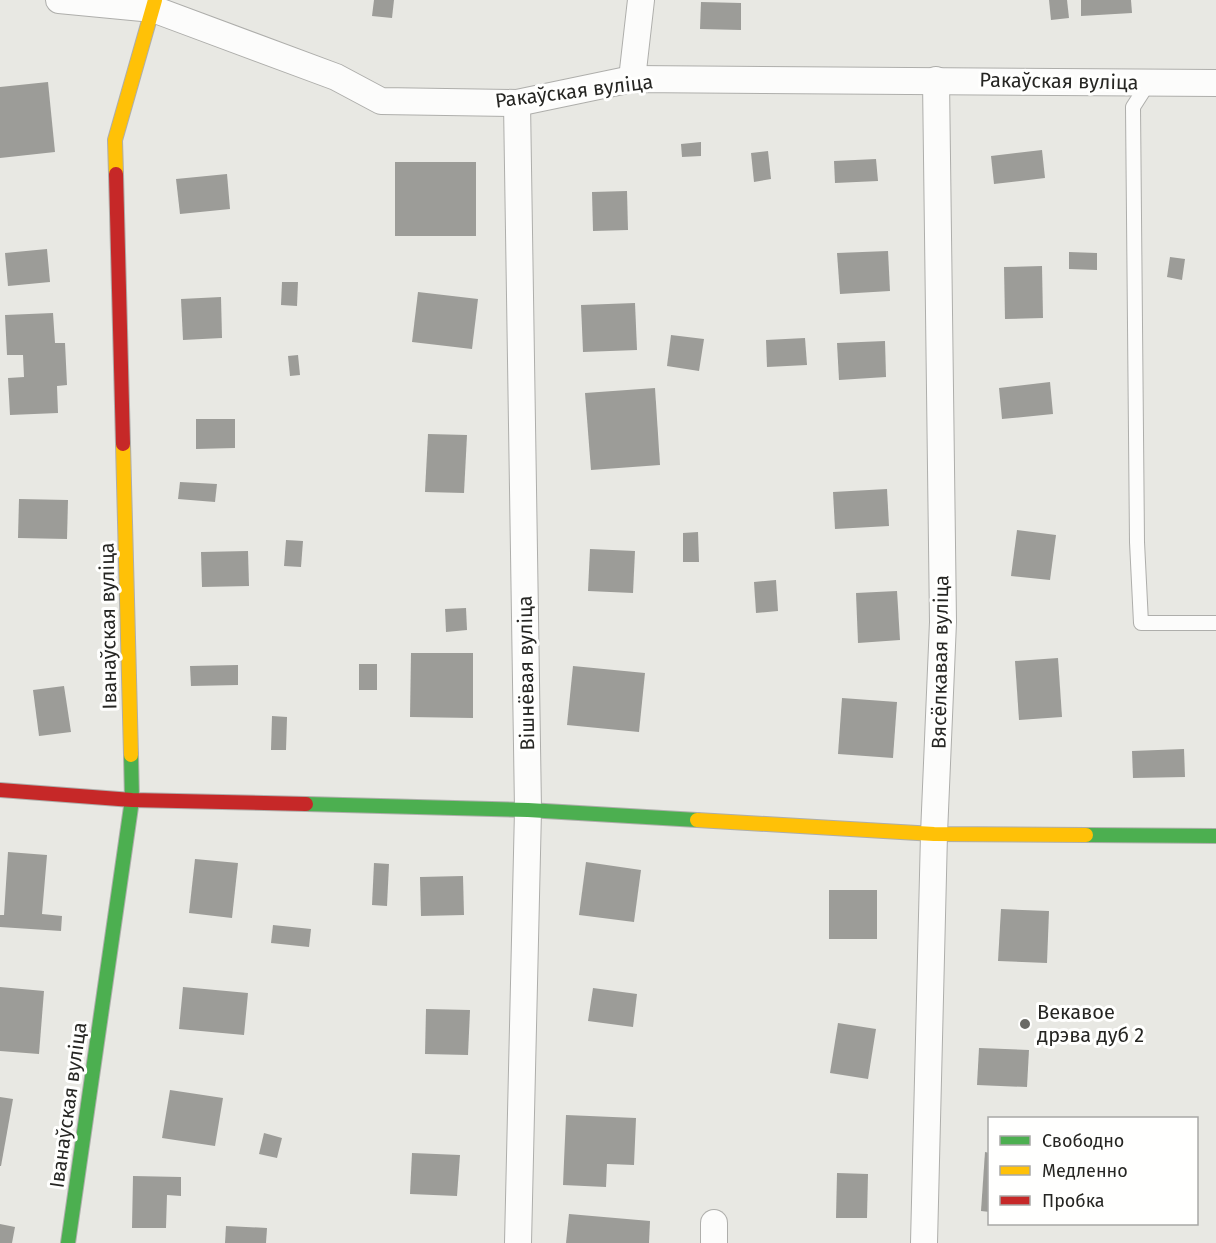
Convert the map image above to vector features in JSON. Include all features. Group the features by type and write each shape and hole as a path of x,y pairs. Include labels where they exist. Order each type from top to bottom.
{"street":[{"name":"Ракаўская вуліца","path":"59,0 154,4 336,77 381,101 517,103 632,79 1216,83"},
{"path":"632,79 641,0"},
{"name":"Іванаўская вуліца","path":"68,1243 132,800 115,140 154,4"},
{"name":"Вясёлкавая вуліца","path":"924,1243 934,834 943,622 936,80"},
{"name":"Вішнёвая вуліца","path":"517,103 528,810 518,1243"},
{"path":"0,790 132,800 528,810 934,834 1216,836"}],"lane":[{"path":"1149,82 1133,107 1137,542 1141,623 1216,623"}],"building":[{"path":"374,0 394,0 392,18 372,16"},
{"path":"1049,0 1067,0 1069,18 1051,20"},
{"path":"1081,0 1131,0 1132,13 1081,16"},
{"path":"701,2 741,3 741,30 700,29"},
{"path":"48,82 55,152 0,158 0,87"},
{"path":"701,142 701,156 682,157 681,144"},
{"path":"1042,150 1045,178 994,184 991,156"},
{"path":"768,151 771,179 754,182 751,153"},
{"path":"876,159 878,181 835,183 834,161"},
{"path":"395,162 476,162 476,236 395,236"},
{"path":"227,174 230,209 180,214 176,179"},
{"path":"627,191 628,230 593,231 592,192"},
{"path":"47,249 50,282 8,286 5,253"},
{"path":"888,251 890,291 840,294 837,253"},
{"path":"1069,252 1097,253 1097,270 1069,269"},
{"path":"1170,257 1185,259 1182,280 1167,277"},
{"path":"1042,266 1043,318 1005,319 1004,267"},
{"path":"282,282 298,282 297,306 281,305"},
{"path":"418,292 478,299 472,349 412,342"},
{"path":"221,297 222,338 183,340 181,299"},
{"path":"635,303 637,350 583,352 581,305"},
{"path":"53,313 55,343 65,343 67,385 57,386 58,413 10,415 8,378 24,377 23,355 7,355 5,315"},
{"path":"671,335 704,339 699,371 667,366"},
{"path":"805,338 807,365 767,367 766,340"},
{"path":"885,341 886,377 839,380 837,343"},
{"path":"298,355 300,375 290,376 288,356"},
{"path":"1050,382 1053,414 1002,419 999,388"},
{"path":"655,388 660,465 591,470 585,393"},
{"path":"196,419 235,419 235,448 196,449"},
{"path":"428,434 467,435 464,493 425,492"},
{"path":"180,482 217,484 215,502 178,499"},
{"path":"887,489 889,526 835,529 833,492"},
{"path":"19,499 68,500 67,539 18,538"},
{"path":"1017,530 1056,535 1050,580 1011,576"},
{"path":"698,532 699,562 683,562 683,533"},
{"path":"286,540 303,541 301,567 284,566"},
{"path":"590,549 635,551 633,593 588,591"},
{"path":"248,551 249,586 202,587 201,552"},
{"path":"776,580 778,611 756,613 754,582"},
{"path":"897,591 900,640 858,643 856,593"},
{"path":"466,608 467,630 446,632 445,609"},
{"path":"411,653 473,653 473,718 410,717"},
{"path":"1058,658 1062,717 1019,720 1015,661"},
{"path":"359,664 377,664 377,690 359,690"},
{"path":"238,665 238,685 191,686 190,666"},
{"path":"573,666 645,673 639,732 567,725"},
{"path":"64,686 71,732 39,736 33,690"},
{"path":"842,698 897,702 893,758 838,754"},
{"path":"272,716 287,717 286,750 271,750"},
{"path":"1184,749 1185,777 1133,778 1132,751"},
{"path":"8,852 47,855 42,914 62,916 61,931 0,927 0,915 4,915"},
{"path":"195,859 238,863 232,918 189,913"},
{"path":"586,862 641,870 634,922 579,915"},
{"path":"374,863 389,864 387,906 372,905"},
{"path":"463,876 464,915 421,916 420,877"},
{"path":"829,890 877,890 877,939 829,939"},
{"path":"1001,909 1049,911 1047,963 998,961"},
{"path":"273,925 311,929 309,947 271,943"},
{"path":"0,987 44,991 39,1054 0,1051"},
{"path":"183,987 248,993 244,1035 179,1029"},
{"path":"593,988 637,994 633,1027 588,1021"},
{"path":"426,1009 470,1010 468,1055 425,1054"},
{"path":"838,1023 876,1029 868,1079 830,1073"},
{"path":"979,1048 1029,1050 1027,1087 977,1085"},
{"path":"170,1090 223,1098 215,1146 162,1138"},
{"path":"0,1097 13,1099 1,1166 0,1166"},
{"path":"566,1115 636,1118 634,1165 607,1164 606,1187 563,1185"},
{"path":"264,1133 282,1138 277,1158 259,1154"},
{"path":"985,1152 988,1153 988,1212 981,1211"},
{"path":"412,1153 460,1155 457,1196 410,1194"},
{"path":"837,1173 868,1174 867,1218 836,1218"},
{"path":"133,1176 181,1177 181,1196 167,1195 166,1228 132,1228"},
{"path":"569,1214 650,1221 649,1243 566,1243"},
{"path":"0,1224 15,1227 12,1243 0,1243"},
{"path":"226,1226 267,1228 266,1243 225,1243"}],"traffic: fast":[{"path":"68,1243 132,800 131,755"},
{"path":"306,804 528,810 697,820"},
{"path":"1086,835 1216,836"}],"traffic: slow":[{"path":"116,174 115,140 155,0"},
{"path":"123,444 131,755"},
{"path":"697,820 934,834 1086,835"}],"traffic: jam":[{"path":"116,174 123,444"},
{"path":"0,790 132,800 306,804"}],"place":[{"name":"Векавое дрэва дуб 2","path":"1025,1024"}]}
